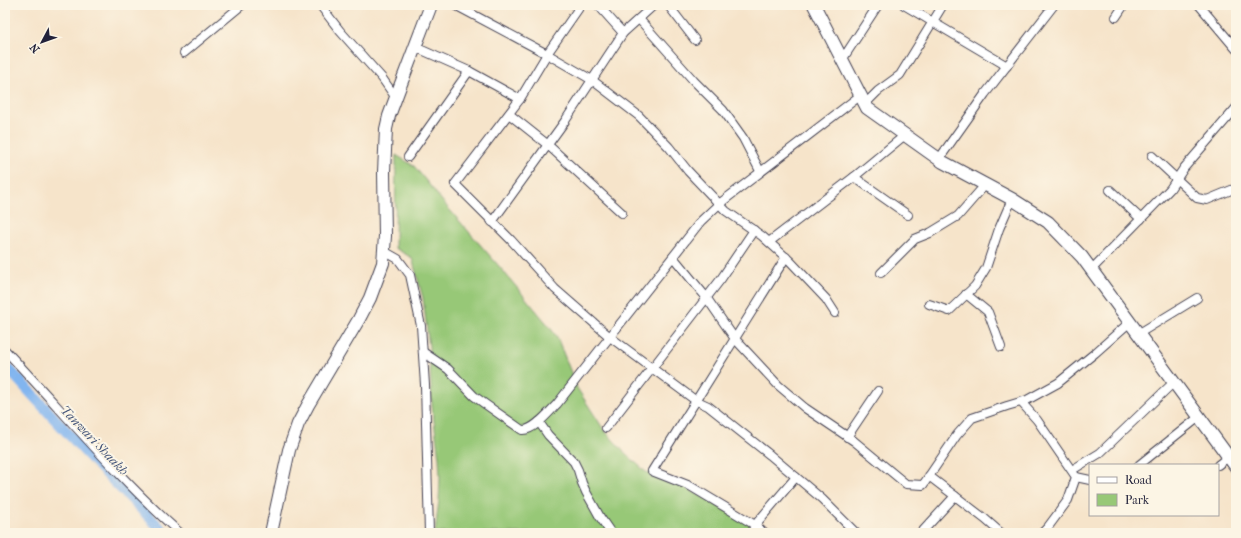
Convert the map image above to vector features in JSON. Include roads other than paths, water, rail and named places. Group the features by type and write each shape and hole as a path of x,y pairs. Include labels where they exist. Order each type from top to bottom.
{"main road":[{"path":"271,533 289,450 298,424 308,404 370,298 383,263 384,151 386,129 431,5"},
{"path":"814,5 867,108 938,159 1012,199 1048,222 1082,257 1236,467"}],"street":[{"path":"184,53 242,5"},
{"path":"320,5 340,31 382,78 396,98"},
{"path":"455,5 592,80 639,116 719,204 754,230 786,257 826,299 835,313"},
{"path":"581,5 547,54 520,99 454,184 511,240 555,289 610,337 696,400 708,406 770,454 822,499 856,533"},
{"path":"598,5 623,33"},
{"path":"492,222 565,121 623,33 654,5"},
{"path":"668,5 695,40"},
{"path":"842,60 878,5"},
{"path":"904,5 1007,66"},
{"path":"423,352 448,369 474,396 522,430 526,431 544,418 557,404 702,221 719,204 760,172 863,99 878,91 900,75 943,5"},
{"path":"938,159 1054,5"},
{"path":"1116,18 1124,5"},
{"path":"1199,5 1236,49"},
{"path":"638,19 694,81 723,110 743,138 760,172"},
{"path":"415,47 469,72 520,99"},
{"path":"408,157 469,72"},
{"path":"1091,270 1170,189 1184,168 1236,108"},
{"path":"509,114 548,145 622,213"},
{"path":"769,242 854,177 905,135"},
{"path":"1152,156 1197,198 1207,200 1236,188"},
{"path":"854,177 908,215"},
{"path":"881,273 916,239 930,233 958,216 985,184"},
{"path":"1110,190 1141,219"},
{"path":"929,304 949,310 975,286 986,268 999,229 1012,199"},
{"path":"606,428 721,279 754,230"},
{"path":"384,251 398,259 410,275 421,326 425,385 429,533"},
{"path":"674,256 735,339 778,385 805,408 847,437 906,484 923,484 957,435 972,418 1027,400 1058,383 1130,322"},
{"path":"764,533 755,525 690,486 652,471 786,257"},
{"path":"966,294 988,312 1001,348"},
{"path":"1138,334 1197,298"},
{"path":"5,350 38,384 106,460 152,508 180,533"},
{"path":"1048,531 1068,500 1074,473 1100,453 1174,382"},
{"path":"847,437 878,391"},
{"path":"1021,402 1037,420 1074,473 1089,480"},
{"path":"1139,464 1199,417"},
{"path":"539,422 548,436 574,462 586,492 611,533"},
{"path":"1219,464 1228,457"},
{"path":"929,476 1001,533"},
{"path":"752,533 755,525 796,477"},
{"path":"921,533 955,496"}],"waterway":[{"name":"Tanwari Shaakh","path":"5,365 89,456 165,533"}]}
